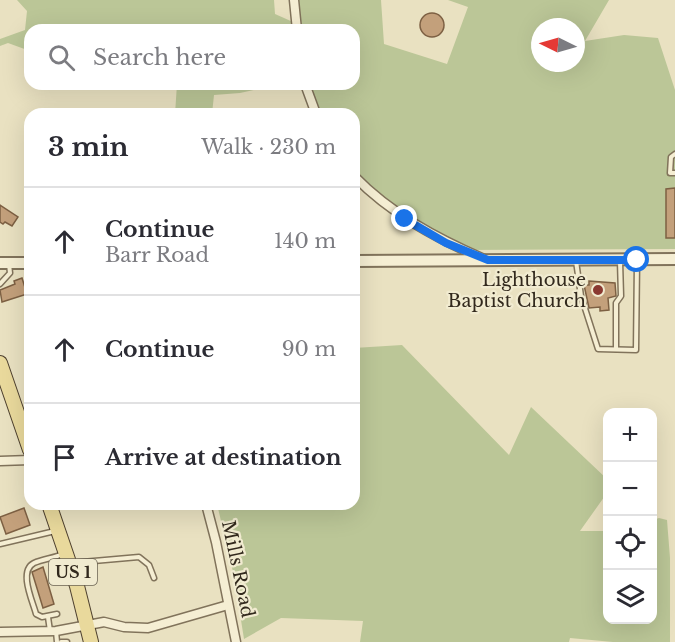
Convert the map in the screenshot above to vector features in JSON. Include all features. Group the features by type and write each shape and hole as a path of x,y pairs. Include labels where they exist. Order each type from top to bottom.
{"main road":[{"path":"0,363 24,433"},
{"name":"US 1","path":"51,510 68,558 91,642"}],"street":[{"path":"294,0 296,24"},
{"path":"307,90 313,108"},
{"path":"360,181 405,219 446,243 488,260"},
{"path":"360,261 675,259"},
{"path":"4,263 24,262"},
{"path":"0,461 24,460"},
{"name":"Mills Road","path":"208,510 236,642"},
{"path":"0,632 53,631 104,622 124,627 148,628 228,605"}],"lane":[{"path":"675,154 671,157 670,172 675,172"},
{"path":"576,260 580,296 598,349 636,350 637,260"},
{"path":"616,349 616,303 621,296 620,260"},
{"path":"0,284 10,273 4,263"},
{"path":"0,544 59,530"},
{"path":"57,614 42,618 36,614 27,580 28,570 35,563 68,558 139,557 149,565 154,578"},
{"path":"48,617 59,642 67,642"}],"green space":[{"path":"17,0 274,0 275,14 293,24 26,24 27,11"},
{"path":"297,0 381,0 384,44 447,64 468,7 448,0 609,0 585,41 624,35 658,38 675,90 675,249 462,250 446,243 360,180 360,108 314,108 307,90 360,90 360,24 299,24"},
{"path":"24,30 24,49 8,43 0,46 0,39"},
{"path":"177,90 253,90 214,95 213,108 175,108"},
{"path":"402,345 509,455 531,407 603,475 603,499 580,531 603,531 603,624 657,624 657,519 667,520 670,558 670,642 613,642 570,638 569,642 360,642 363,621 281,618 244,639 234,576 218,510 360,510 360,348"}],"building":[{"path":"427,13 437,13 444,20 444,30 437,37 427,37 420,30 420,20"},
{"path":"675,188 675,238 666,238 666,189"},
{"path":"0,205 18,217 12,226 0,222"},
{"path":"22,278 24,295 2,302 0,290 15,284 14,281"},
{"name":"Lighthouse Baptist Church","path":"589,281 615,283 616,296 608,298 609,310 600,311 600,307 589,308 584,285 589,285"},
{"path":"24,508 30,525 6,534 0,517"},
{"path":"43,567 54,604 43,608 32,572"}],"place":[{"name":"Lighthouse Baptist Church","path":"598,290"}],"route":[{"path":"405,219 446,243 488,260 637,260"}]}
